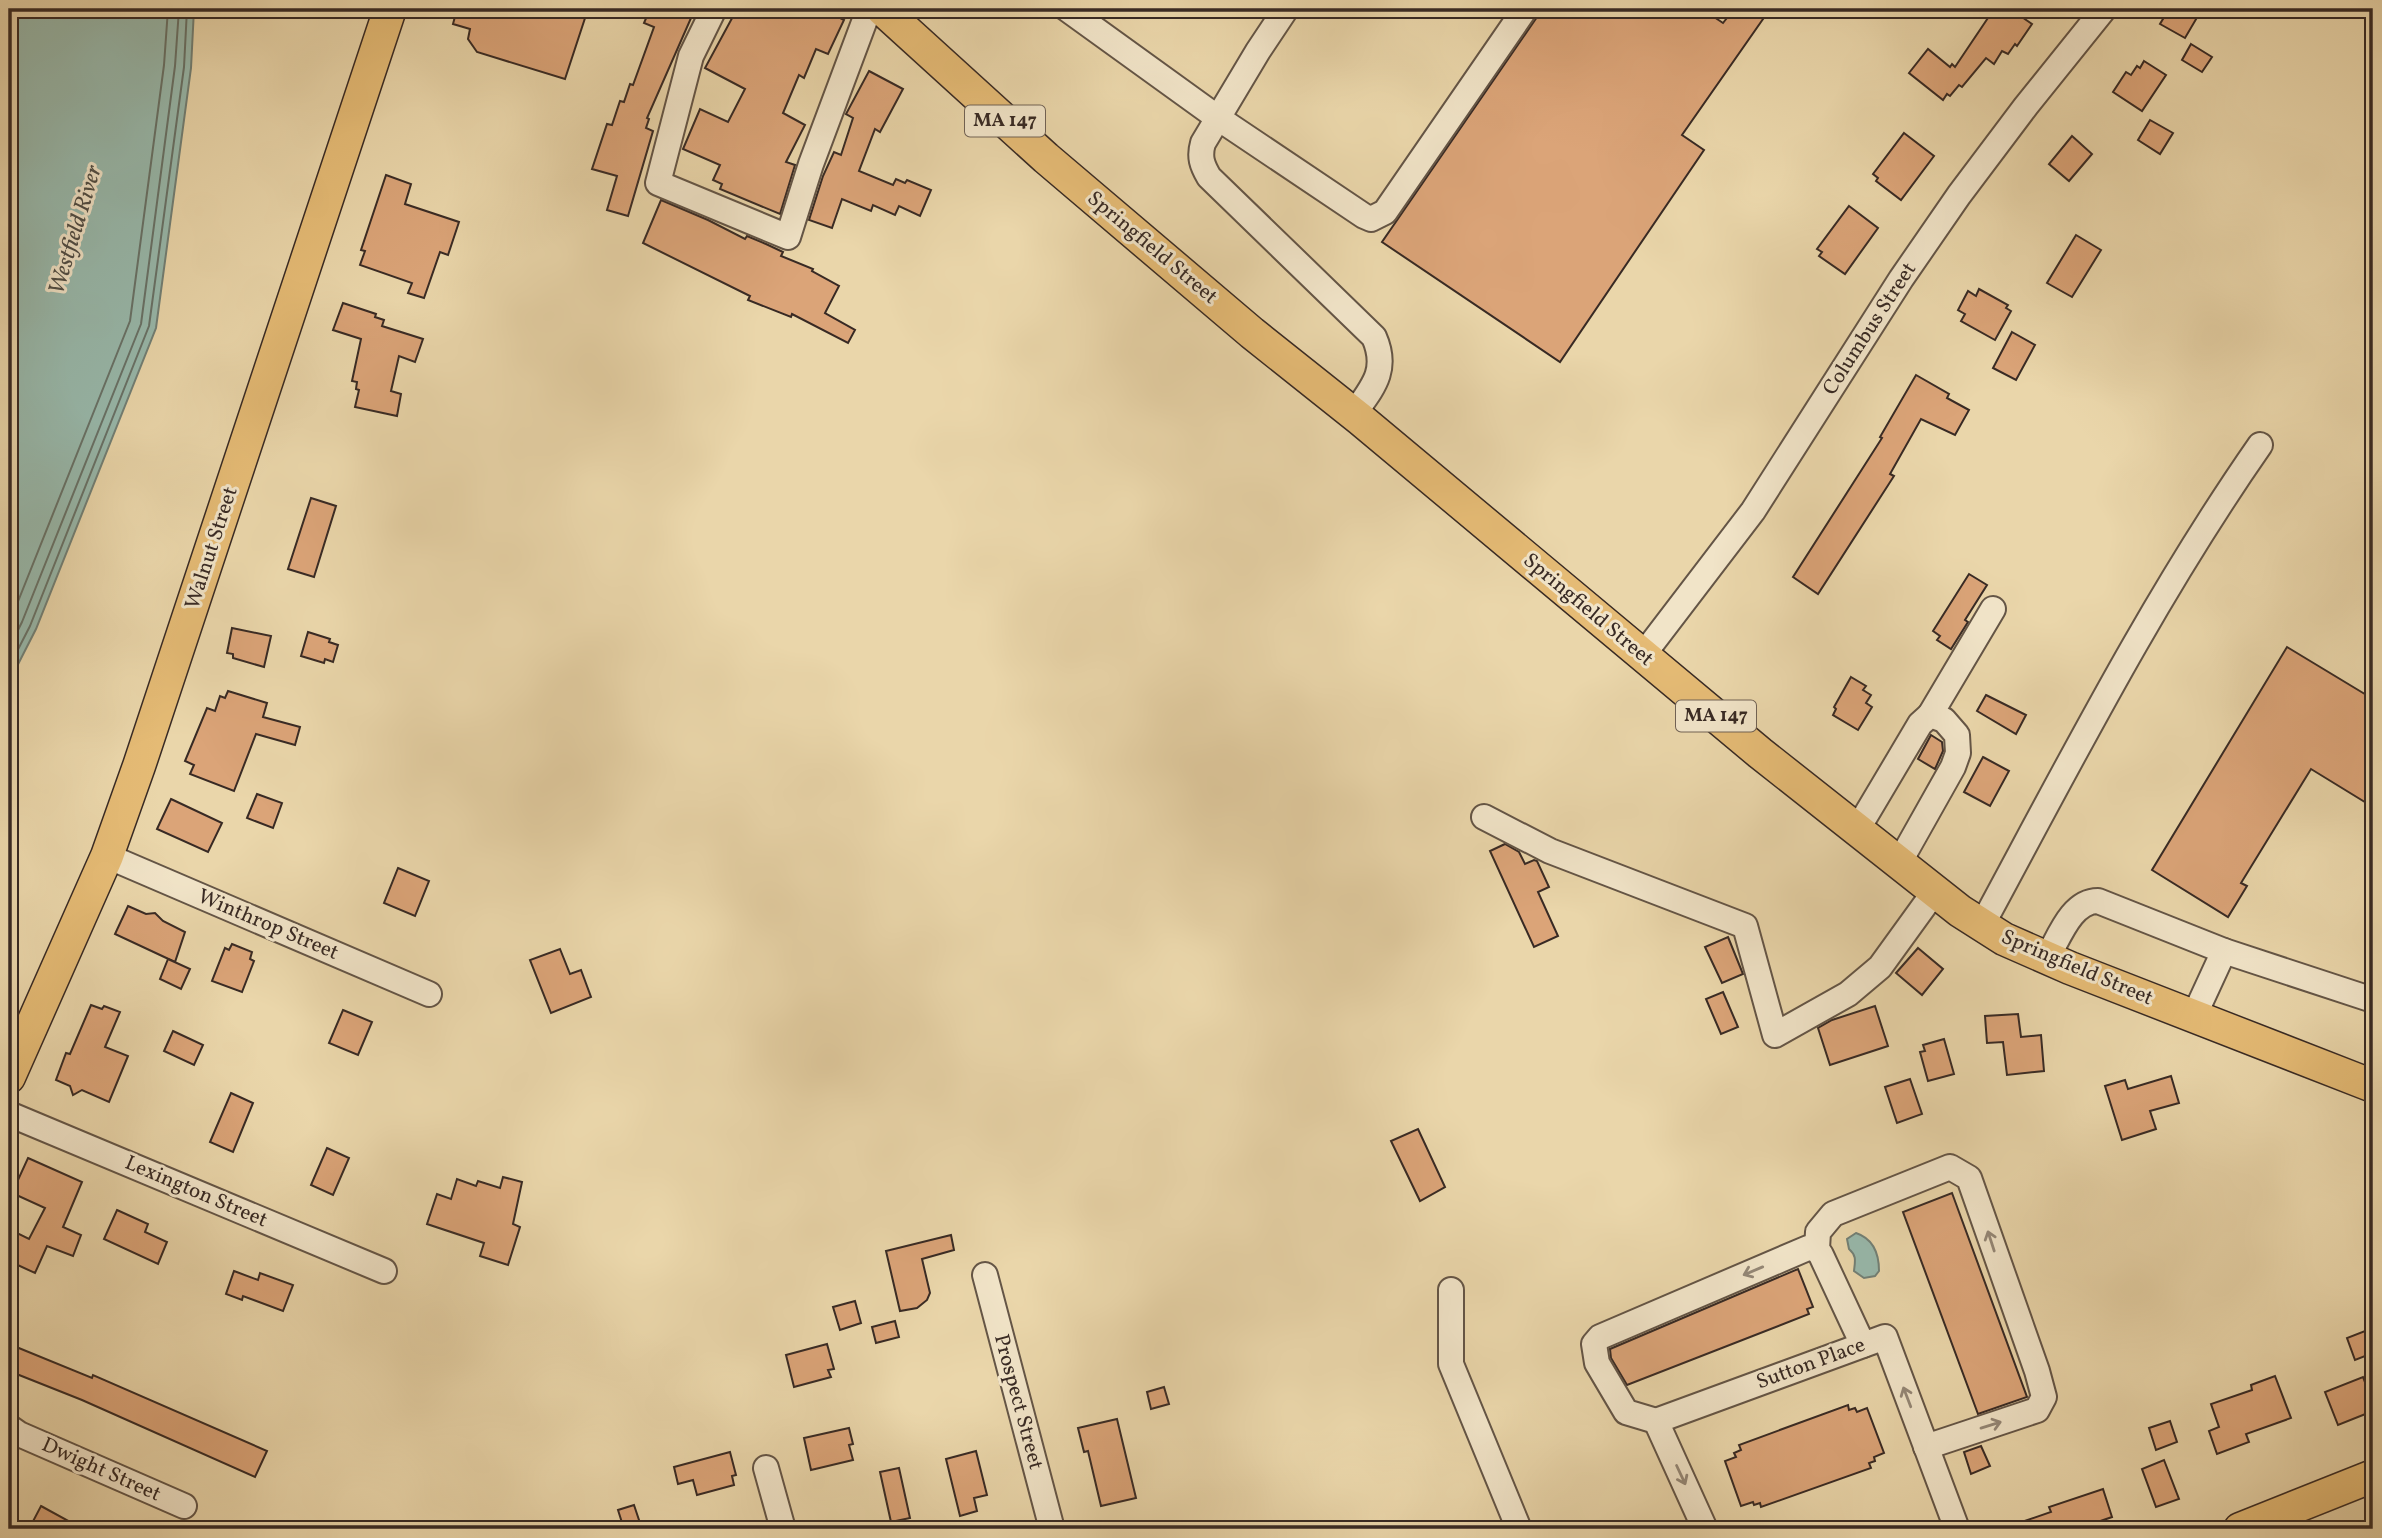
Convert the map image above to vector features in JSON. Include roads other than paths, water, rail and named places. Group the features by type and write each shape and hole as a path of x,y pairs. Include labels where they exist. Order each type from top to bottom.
{"main road":[{"name":"Walnut Street","path":"9,1077 107,856 390,9"},
{"name":"Springfield Street","path":"882,9 1046,158 1252,333 1857,830 1982,925 2004,939 2047,958 2373,1086"},
{"path":"2240,1529 2373,1476"}],"street":[{"path":"714,9 691,55 658,183 788,237 811,164 869,9"},
{"path":"1067,9 1218,118 1371,219 1385,212 1525,9"},
{"path":"1286,9 1203,143 1201,164 1209,177 1374,337 1380,351 1376,384 1353,415"},
{"name":"Columbus Street","path":"1643,655 1753,511 1901,279 1959,195 2104,9"},
{"path":"1982,925 2118,672 2217,506 2260,445"},
{"path":"1857,830 1993,609"},
{"path":"1899,863 1958,753 1957,735 1944,720 1930,715"},
{"path":"1483,817 1550,851 1745,926 1776,1035 1848,994 1880,967 1935,891"},
{"name":"Winthrop Street","path":"107,856 429,994"},
{"path":"2047,958 2072,915 2082,905 2098,901 2224,951 2373,1000"},
{"path":"2194,1016 2224,951"},
{"name":"Lexington Street","path":"9,1114 384,1271"},
{"path":"1816,1249 1818,1232 1833,1214 1950,1167 1969,1178 2044,1397 2037,1410 1926,1447"},
{"path":"1705,1529 1656,1420 1626,1412 1597,1363 1594,1345 1600,1336 1808,1248 1816,1249 1821,1255 1874,1341"},
{"name":"Prospect Street","path":"985,1275 1052,1529"},
{"path":"1451,1290 1451,1364 1519,1529"},
{"name":"Sutton Place","path":"1656,1420 1874,1341 1926,1447 1957,1529"},
{"name":"Dwight Street","path":"12,1431 184,1506"},
{"path":"766,1468 783,1529"}],"water":[{"name":"Westfield River","path":"9,9 194,9 191,68 156,328 36,629 9,682"},
{"path":"1856,1233 1867,1239 1874,1248 1879,1271 1875,1276 1864,1278 1854,1271 1854,1256 1847,1239"}]}
